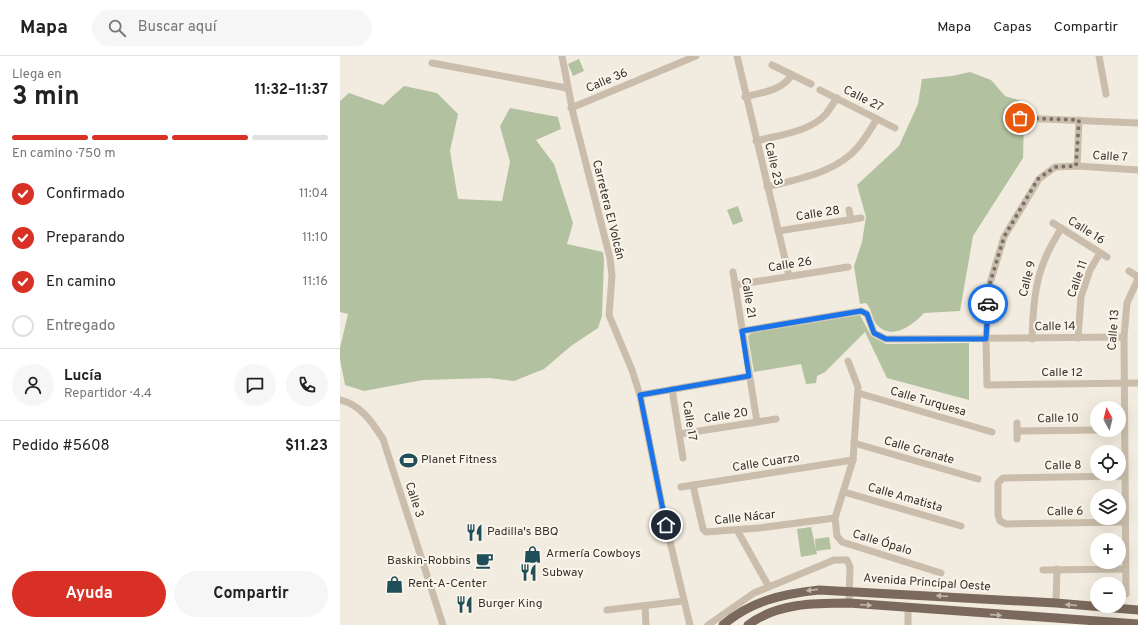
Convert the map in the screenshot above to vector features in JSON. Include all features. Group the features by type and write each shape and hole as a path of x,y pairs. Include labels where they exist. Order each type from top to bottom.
{"main road":[{"name":"Avenida Principal Oeste","path":"723,625 741,611 772,597 792,592 819,590 850,590 1056,603 1138,610"},
{"path":"748,625 756,619 783,608 820,603 849,603 1055,622 1138,624"}],"street":[{"name":"Carretera El Volcán","path":"562,56 567,88 610,258 612,276 609,315 632,370 640,395 688,625"},
{"name":"Calle 36","path":"572,108 696,56"},
{"name":"Calle 23","path":"737,56 745,97 789,276"},
{"path":"1099,56 1106,94"},
{"path":"432,62 567,88"},
{"path":"772,64 811,84"},
{"path":"745,97 779,88 787,82 792,75"},
{"name":"Calle 27","path":"820,90 895,128"},
{"path":"756,141 801,130 814,123 825,114 837,98"},
{"path":"1020,118 1138,123"},
{"path":"1032,118 1032,126"},
{"path":"767,186 813,175 838,163 857,148 877,119"},
{"path":"1076,166 1079,120"},
{"name":"Calle 7","path":"987,385 986,339 990,283 1004,237 1038,179 1055,167 1076,166 1138,170"},
{"path":"849,210 851,220"},
{"name":"Calle 28","path":"778,231 860,218"},
{"name":"Calle 16","path":"1053,223 1107,257"},
{"name":"Calle 9","path":"1032,339 1033,306 1039,277 1045,259 1061,228"},
{"name":"Calle 11","path":"1078,338 1081,297 1090,270 1100,252"},
{"name":"Calle 26","path":"735,285 848,267"},
{"name":"Calle 21","path":"733,272 757,422"},
{"path":"1129,272 1138,278"},
{"name":"Calle 13","path":"1123,401 1124,337 1127,303 1138,278"},
{"name":"Calle 14","path":"742,331 861,311 867,314 874,333 886,339 1032,339 1124,337"},
{"path":"836,518 853,460 858,394 857,382 848,361"},
{"path":"640,395 749,376"},
{"name":"Calle 12","path":"987,385 1138,383"},
{"name":"Calle 17","path":"672,389 683,458"},
{"name":"Calle Turquesa","path":"858,394 992,432"},
{"name":"Calle 3","path":"340,400 349,402 369,417 383,439 443,625"},
{"name":"Calle 20","path":"680,434 776,419"},
{"path":"1017,423 1017,439"},
{"name":"Calle 10","path":"1017,431 1090,430"},
{"name":"Calle Granate","path":"854,443 978,479"},
{"name":"Calle Cuarzo","path":"681,487 853,460"},
{"name":"Calle 8","path":"1006,524 1000,521 998,515 998,483 1003,478 1090,477"},
{"name":"Calle Nácar","path":"693,485 704,531 737,530 836,518"},
{"name":"Calle Amatista","path":"844,492 961,526"},
{"name":"Calle Ópalo","path":"836,518 837,536 842,542 941,573"},
{"name":"Calle 6","path":"1006,524 1090,523"},
{"path":"737,530 769,587"},
{"path":"708,625 754,593 834,560 847,560 850,567 849,603"},
{"path":"1043,570 1091,569"},
{"path":"1056,603 1057,570"},
{"path":"607,610 683,601"},
{"path":"645,606 646,625"},
{"path":"908,608 908,625"}],"green space":[{"path":"579,59 584,71 573,76 568,64"},
{"path":"970,72 991,80 1005,96 1021,101 1024,121 1023,158 973,236 960,311 924,313 902,330 889,332 883,330 875,323 866,303 860,304 854,266 862,242 866,217 857,185 899,146 918,104 922,79 952,76"},
{"path":"404,86 437,93 458,114 450,151 458,199 502,201 510,162 500,126 510,108 558,117 561,129 536,140 554,164 573,223 567,244 603,252 602,316 598,328 571,346 544,369 514,381 489,378 423,380 364,391 345,385 340,359 340,348 348,314 340,312 340,101 349,93 383,105"},
{"path":"738,206 743,221 733,225 727,210"},
{"path":"860,315 871,336 886,344 969,343 969,400 887,378 865,332 825,372 817,376 816,383 806,384 801,364 754,372 748,336 751,333"},
{"path":"811,527 817,554 801,557 797,529"},
{"path":"829,537 831,549 816,551 815,539"}],"way so far":[{"path":"988,304 990,283 1004,237 1038,179 1055,167 1076,166 1079,120 1020,118"}],"place":[{"name":"Planet Fitness","path":"408,460"},
{"name":"Padilla's BBQ","path":"474,532"},
{"name":"Armería Cowboys","path":"533,554"},
{"name":"Baskin-Robbins","path":"484,561"},
{"name":"Subway","path":"529,573"},
{"name":"Rent-A-Center","path":"395,584"},
{"name":"Burger King","path":"465,604"}],"route":[{"path":"666,525 640,395 749,376 742,331 861,311 867,314 874,333 886,339 986,339 988,304"}]}
